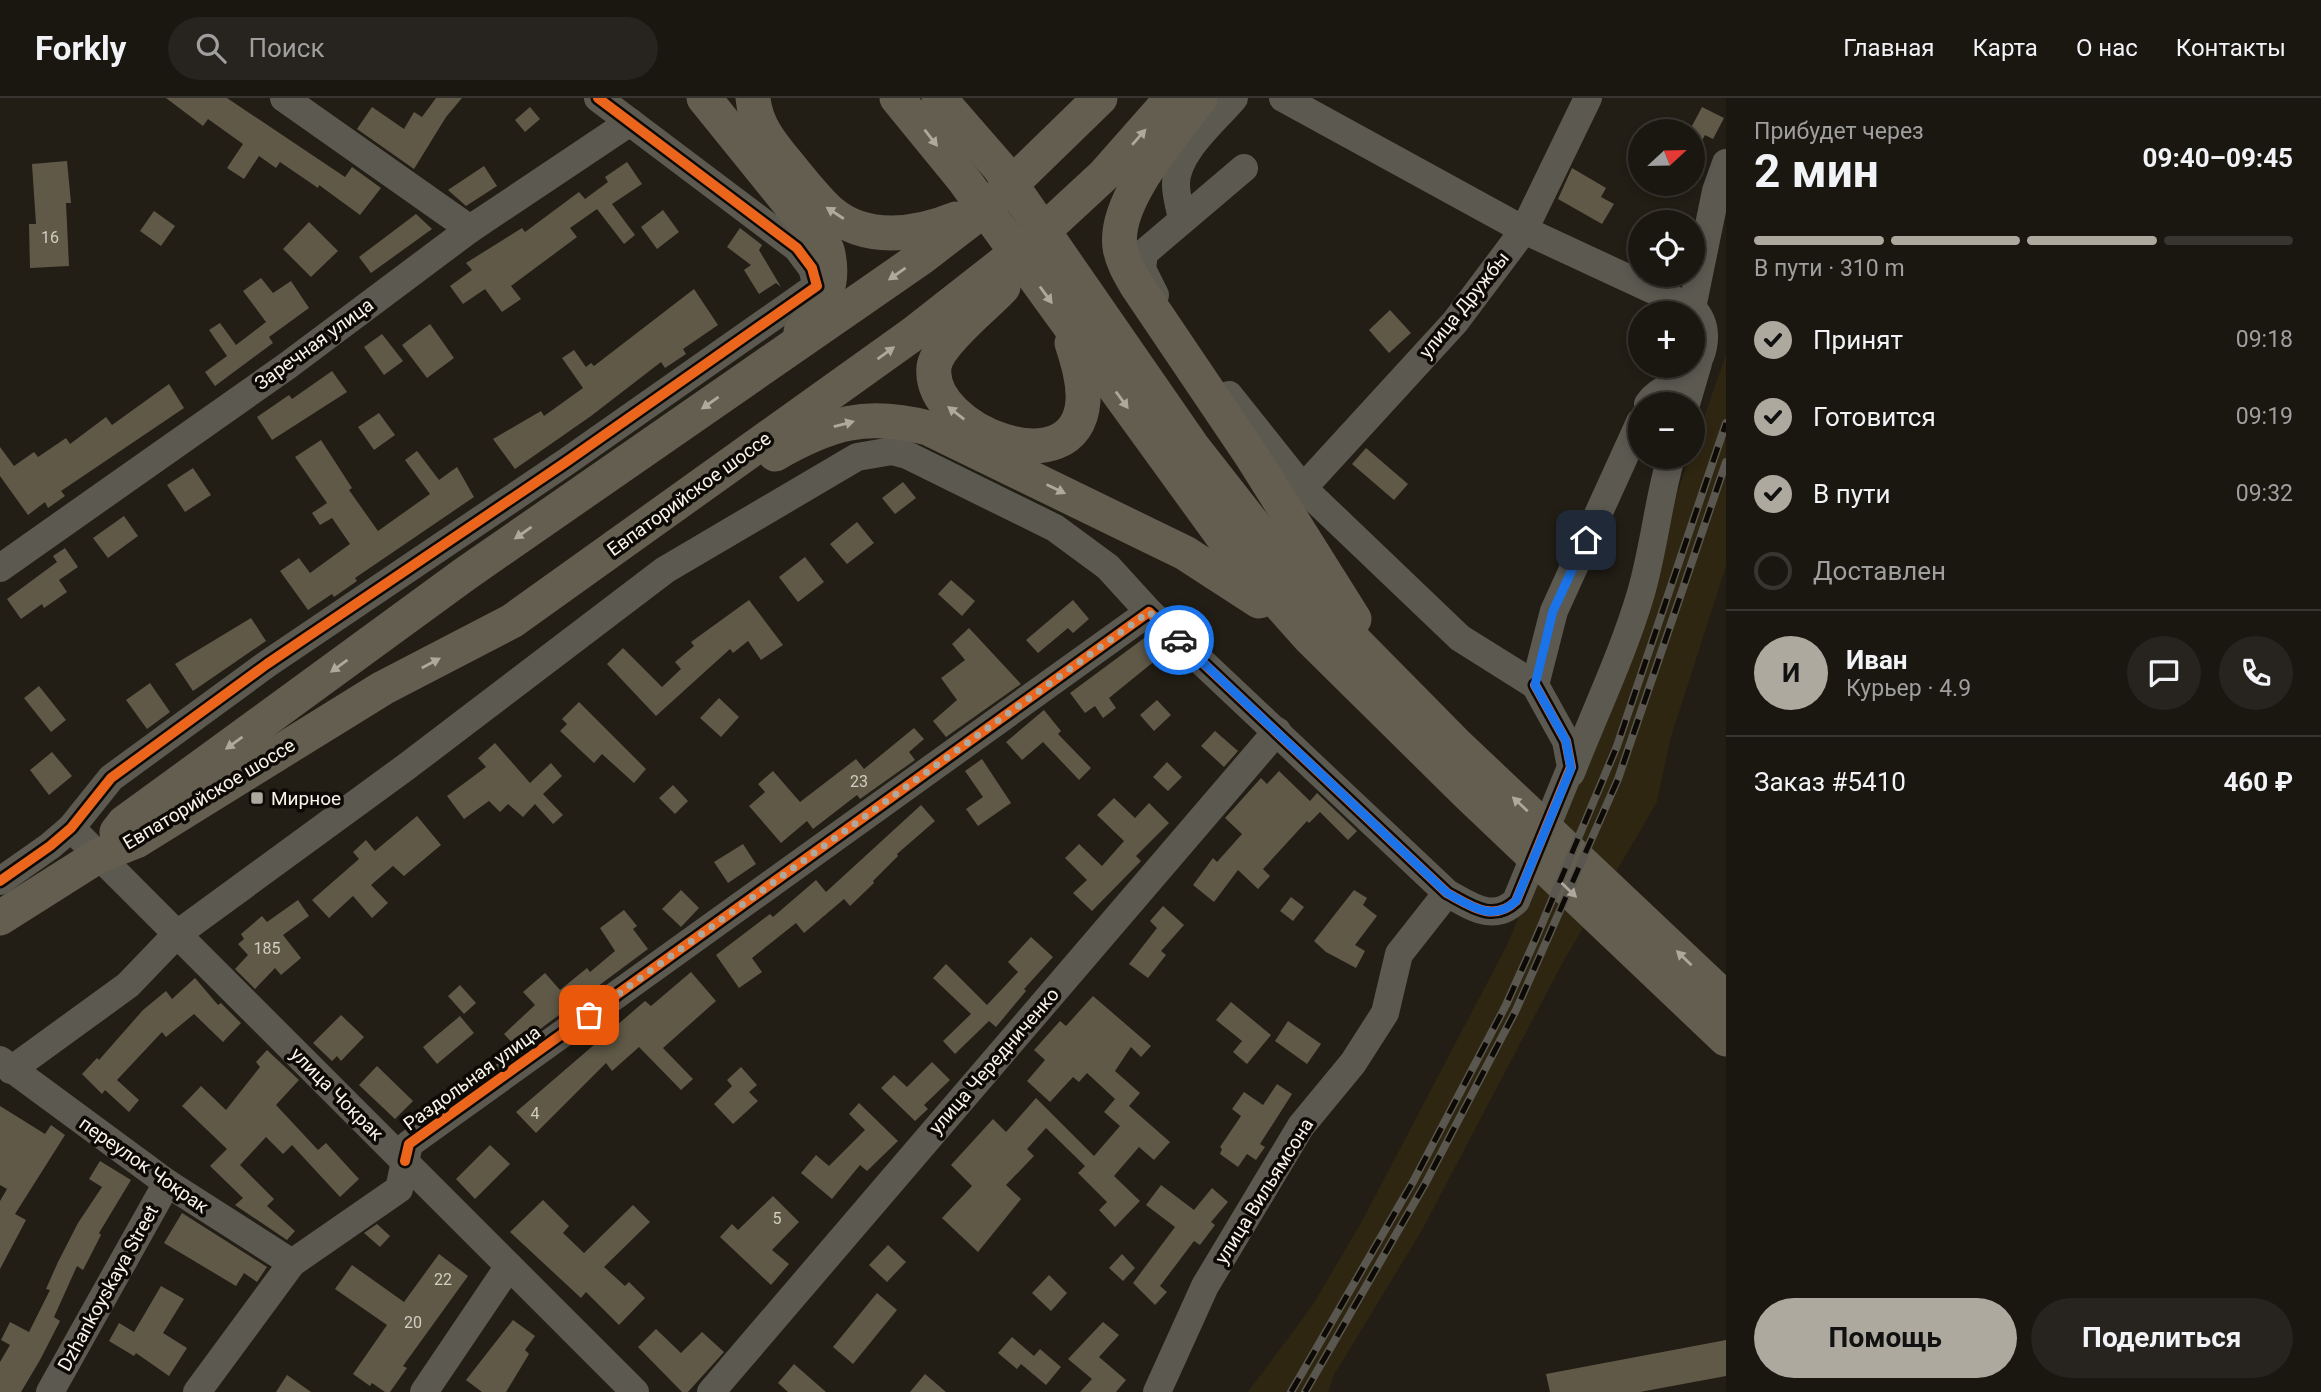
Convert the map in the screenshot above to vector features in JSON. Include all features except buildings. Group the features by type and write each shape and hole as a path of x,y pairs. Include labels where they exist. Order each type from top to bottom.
{"main road":[{"path":"704,98 827,250 831,275 829,291 788,348"},
{"path":"753,98 760,127 804,183 831,213 862,228 908,234 991,204"},
{"path":"897,98 964,180 1089,310 1202,437 1302,563 1367,637"},
{"path":"939,98 1004,161"},
{"path":"962,98 1004,161 1089,310 1236,555 1310,638 1463,770 1632,930 1726,999"},
{"path":"1063,137 1087,98"},
{"name":"Евпаторийское шоссе","path":"98,856 124,823 465,574 861,299 991,204 1063,137 1100,98"},
{"name":"Евпаторийское шоссе","path":"98,856 136,841 383,688 512,621 912,334 1038,236 1104,175 1172,98"},
{"path":"1200,98 1164,147 1125,210 1120,234 1125,265 1367,637 1463,770"},
{"path":"1089,310 1082,378 1083,402 1079,419 1062,439 1047,446 1014,446 980,430 950,410 941,398 934,366 941,349 989,302 1104,175"},
{"path":"512,621 803,439 849,422 899,420 928,428 1071,496 1185,553 1245,590 1463,770"},
{"path":"0,918 98,856"},
{"path":"1632,930 1726,1048"},
{"path":"1692,1006 1726,1039"}],"street":[{"path":"284,98 470,229"},
{"path":"0,881 71,828 111,778 267,664 817,286 812,268 797,248 598,98"},
{"path":"1182,219 1176,186 1178,171 1186,155 1234,98"},
{"path":"1283,98 1524,230 1677,301"},
{"name":"улица Дружбы","path":"1303,488 1455,322 1524,230 1588,98"},
{"name":"Заречная улица","path":"0,568 287,366 470,229 630,122"},
{"path":"1693,301 1716,191 1726,163"},
{"path":"1244,168 1144,253 1142,260 1146,278 1210,371 1303,488 1460,638 1535,685 1571,754 1568,781"},
{"path":"1658,392 1682,378"},
{"path":"1535,685 1553,611 1628,448"},
{"path":"5,1065 128,985 176,935 396,775 665,570 857,457 892,451 907,455 1055,528 1108,567 1149,612 1447,893 1479,911 1489,913 1509,908 1516,901 1568,781 1641,595 1668,469"},
{"name":"Раздольная улица","path":"197,1392 292,1263 399,1189 410,1144 1149,612"},
{"name":"улица Чередниченко","path":"711,1392 1276,731"},
{"name":"улица Чокрак","path":"71,828 635,1392"},
{"name":"улица Вильямсона","path":"1157,1392 1205,1286 1301,1126 1353,1063 1385,1013 1399,954 1447,893"},
{"name":"переулок Чокрак","path":"5,1065 167,1183 292,1263"},
{"name":"Dzhankoyskaya Street","path":"50,1392 167,1183"},
{"path":"424,1392 509,1266"}],"shaded area":[{"path":"1726,355 1726,566 1670,740 1657,802 1563,962 1422,1230 1334,1375 1328,1392 1248,1392 1312,1306 1361,1223 1505,949 1583,770 1686,469 1705,469 1705,414"}],"railway":[{"path":"1291,1392 1414,1180 1506,1005 1617,746 1726,423"},
{"path":"1305,1392 1425,1184 1516,1010 1618,779 1726,462"}],"cycle path":[{"path":"0,881 71,828 111,778 267,664 566,462 817,286 812,268 797,248 598,98"},
{"path":"405,1161 409,1144 1149,612 1447,893 1490,912 1507,908 1516,901 1571,767 1566,741 1535,685"}],"way so far":[{"path":"589,1015 1149,612 1179,640"}],"place":[{"name":"Мирное","path":"257,798"}],"route":[{"path":"1179,640 1447,893 1479,911 1499,912 1516,901 1568,781 1571,754 1535,685 1553,611 1586,540"}]}
